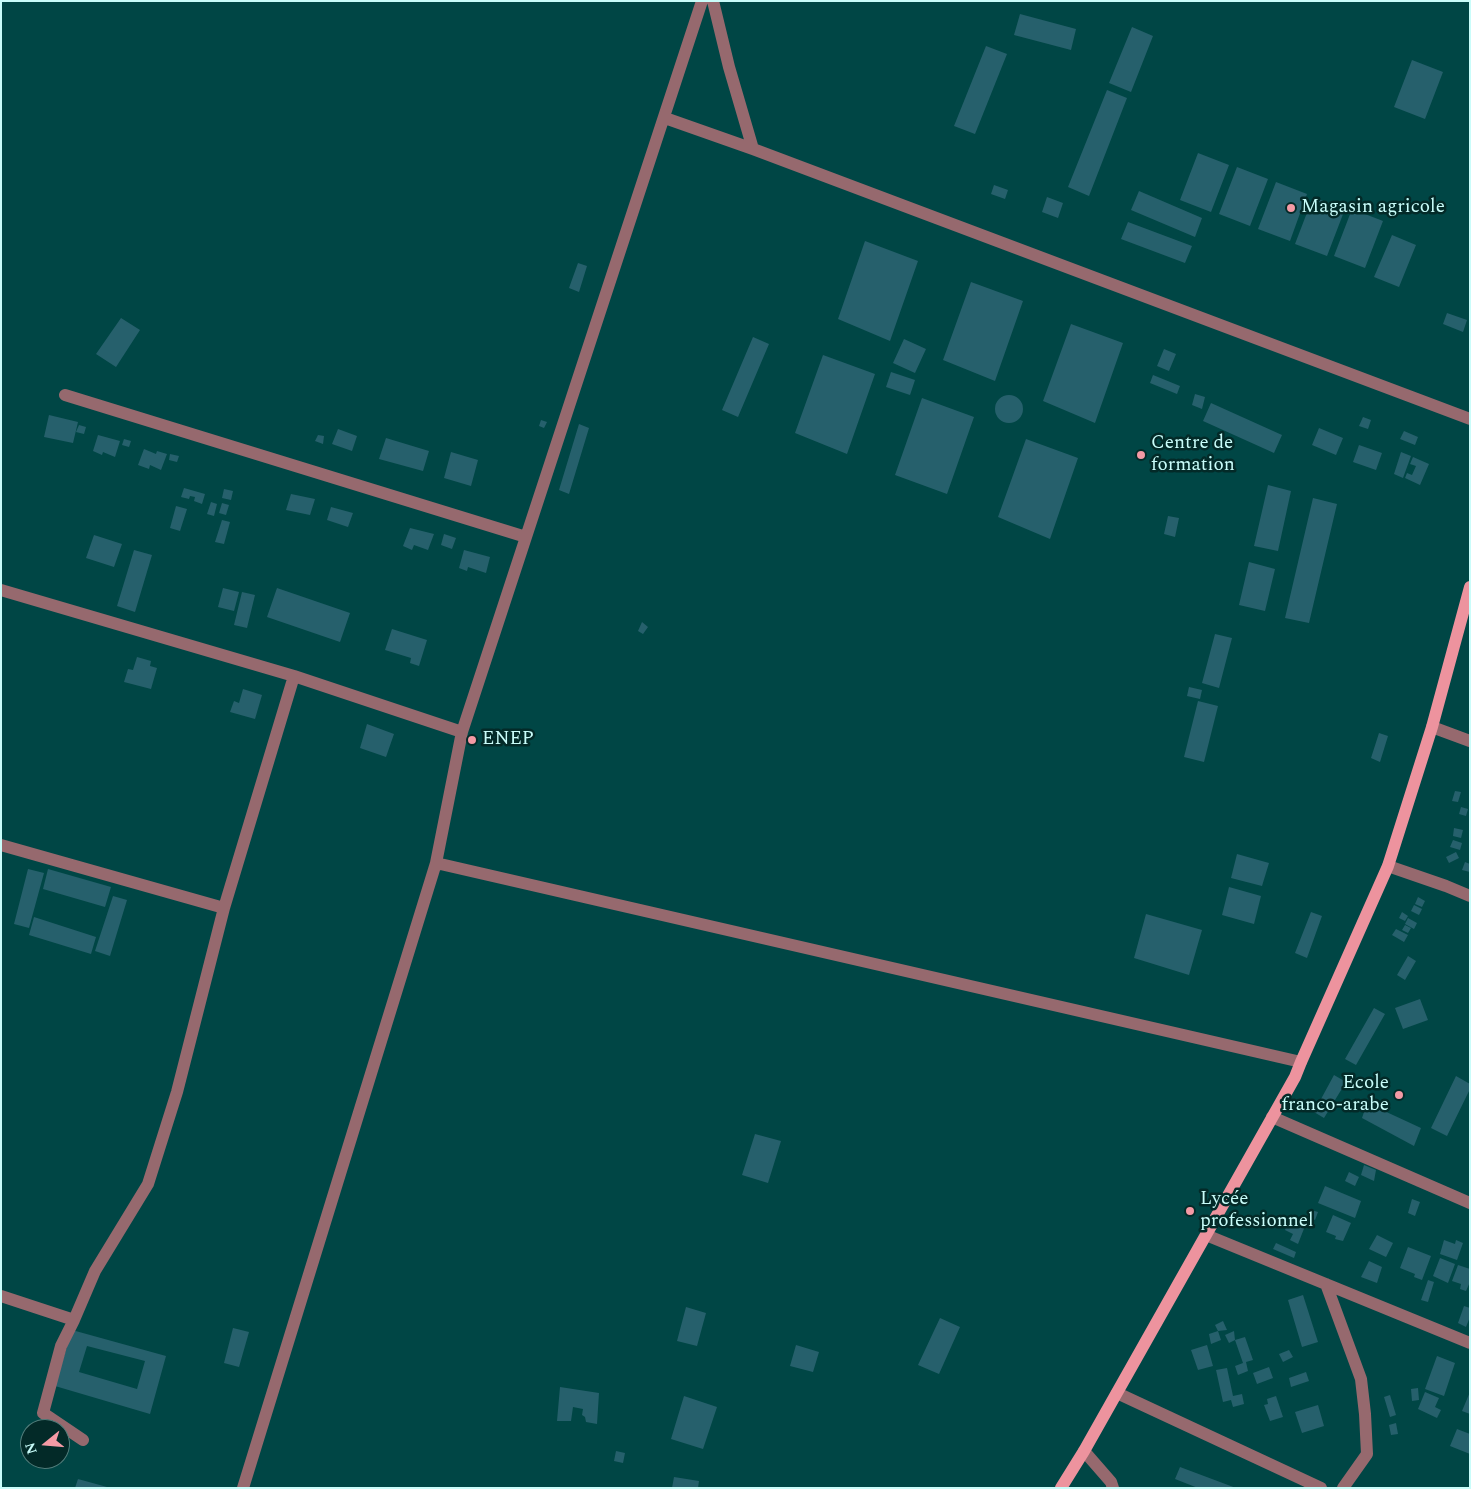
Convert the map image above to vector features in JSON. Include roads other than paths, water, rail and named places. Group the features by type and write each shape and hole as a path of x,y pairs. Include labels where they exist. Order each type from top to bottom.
{"main road":[{"path":"1061,1488 1117,1393 1301,1062 1388,866 1432,726 1469,590"}],"street":[{"path":"243,1488 436,863 462,732 702,1"},
{"path":"713,1 729,66 753,148"},
{"path":"665,118 753,148 1470,419"},
{"path":"65,395 526,538"},
{"path":"1,590 294,676 462,732"},
{"path":"83,1440 43,1413 61,1346 95,1271 148,1184 177,1092 224,908 294,676"},
{"path":"1432,726 1470,741"},
{"path":"1,845 224,908"},
{"path":"436,863 1301,1062"},
{"path":"1388,866 1470,896"},
{"path":"1272,1117 1470,1203"},
{"path":"1206,1235 1470,1343"},
{"path":"1326,1284 1361,1379 1365,1414 1367,1454 1343,1488"},
{"path":"1,1296 74,1320"},
{"path":"1117,1393 1321,1488"},
{"path":"1084,1451 1111,1482 1113,1488"}],"place":[{"name":"Magasin agricole","path":"1291,208"},
{"name":"Centre de formation","path":"1141,455"},
{"name":"ENEP","path":"472,740"},
{"name":"Ecole franco-arabe","path":"1399,1095"},
{"name":"Lycée professionnel","path":"1190,1211"}]}
